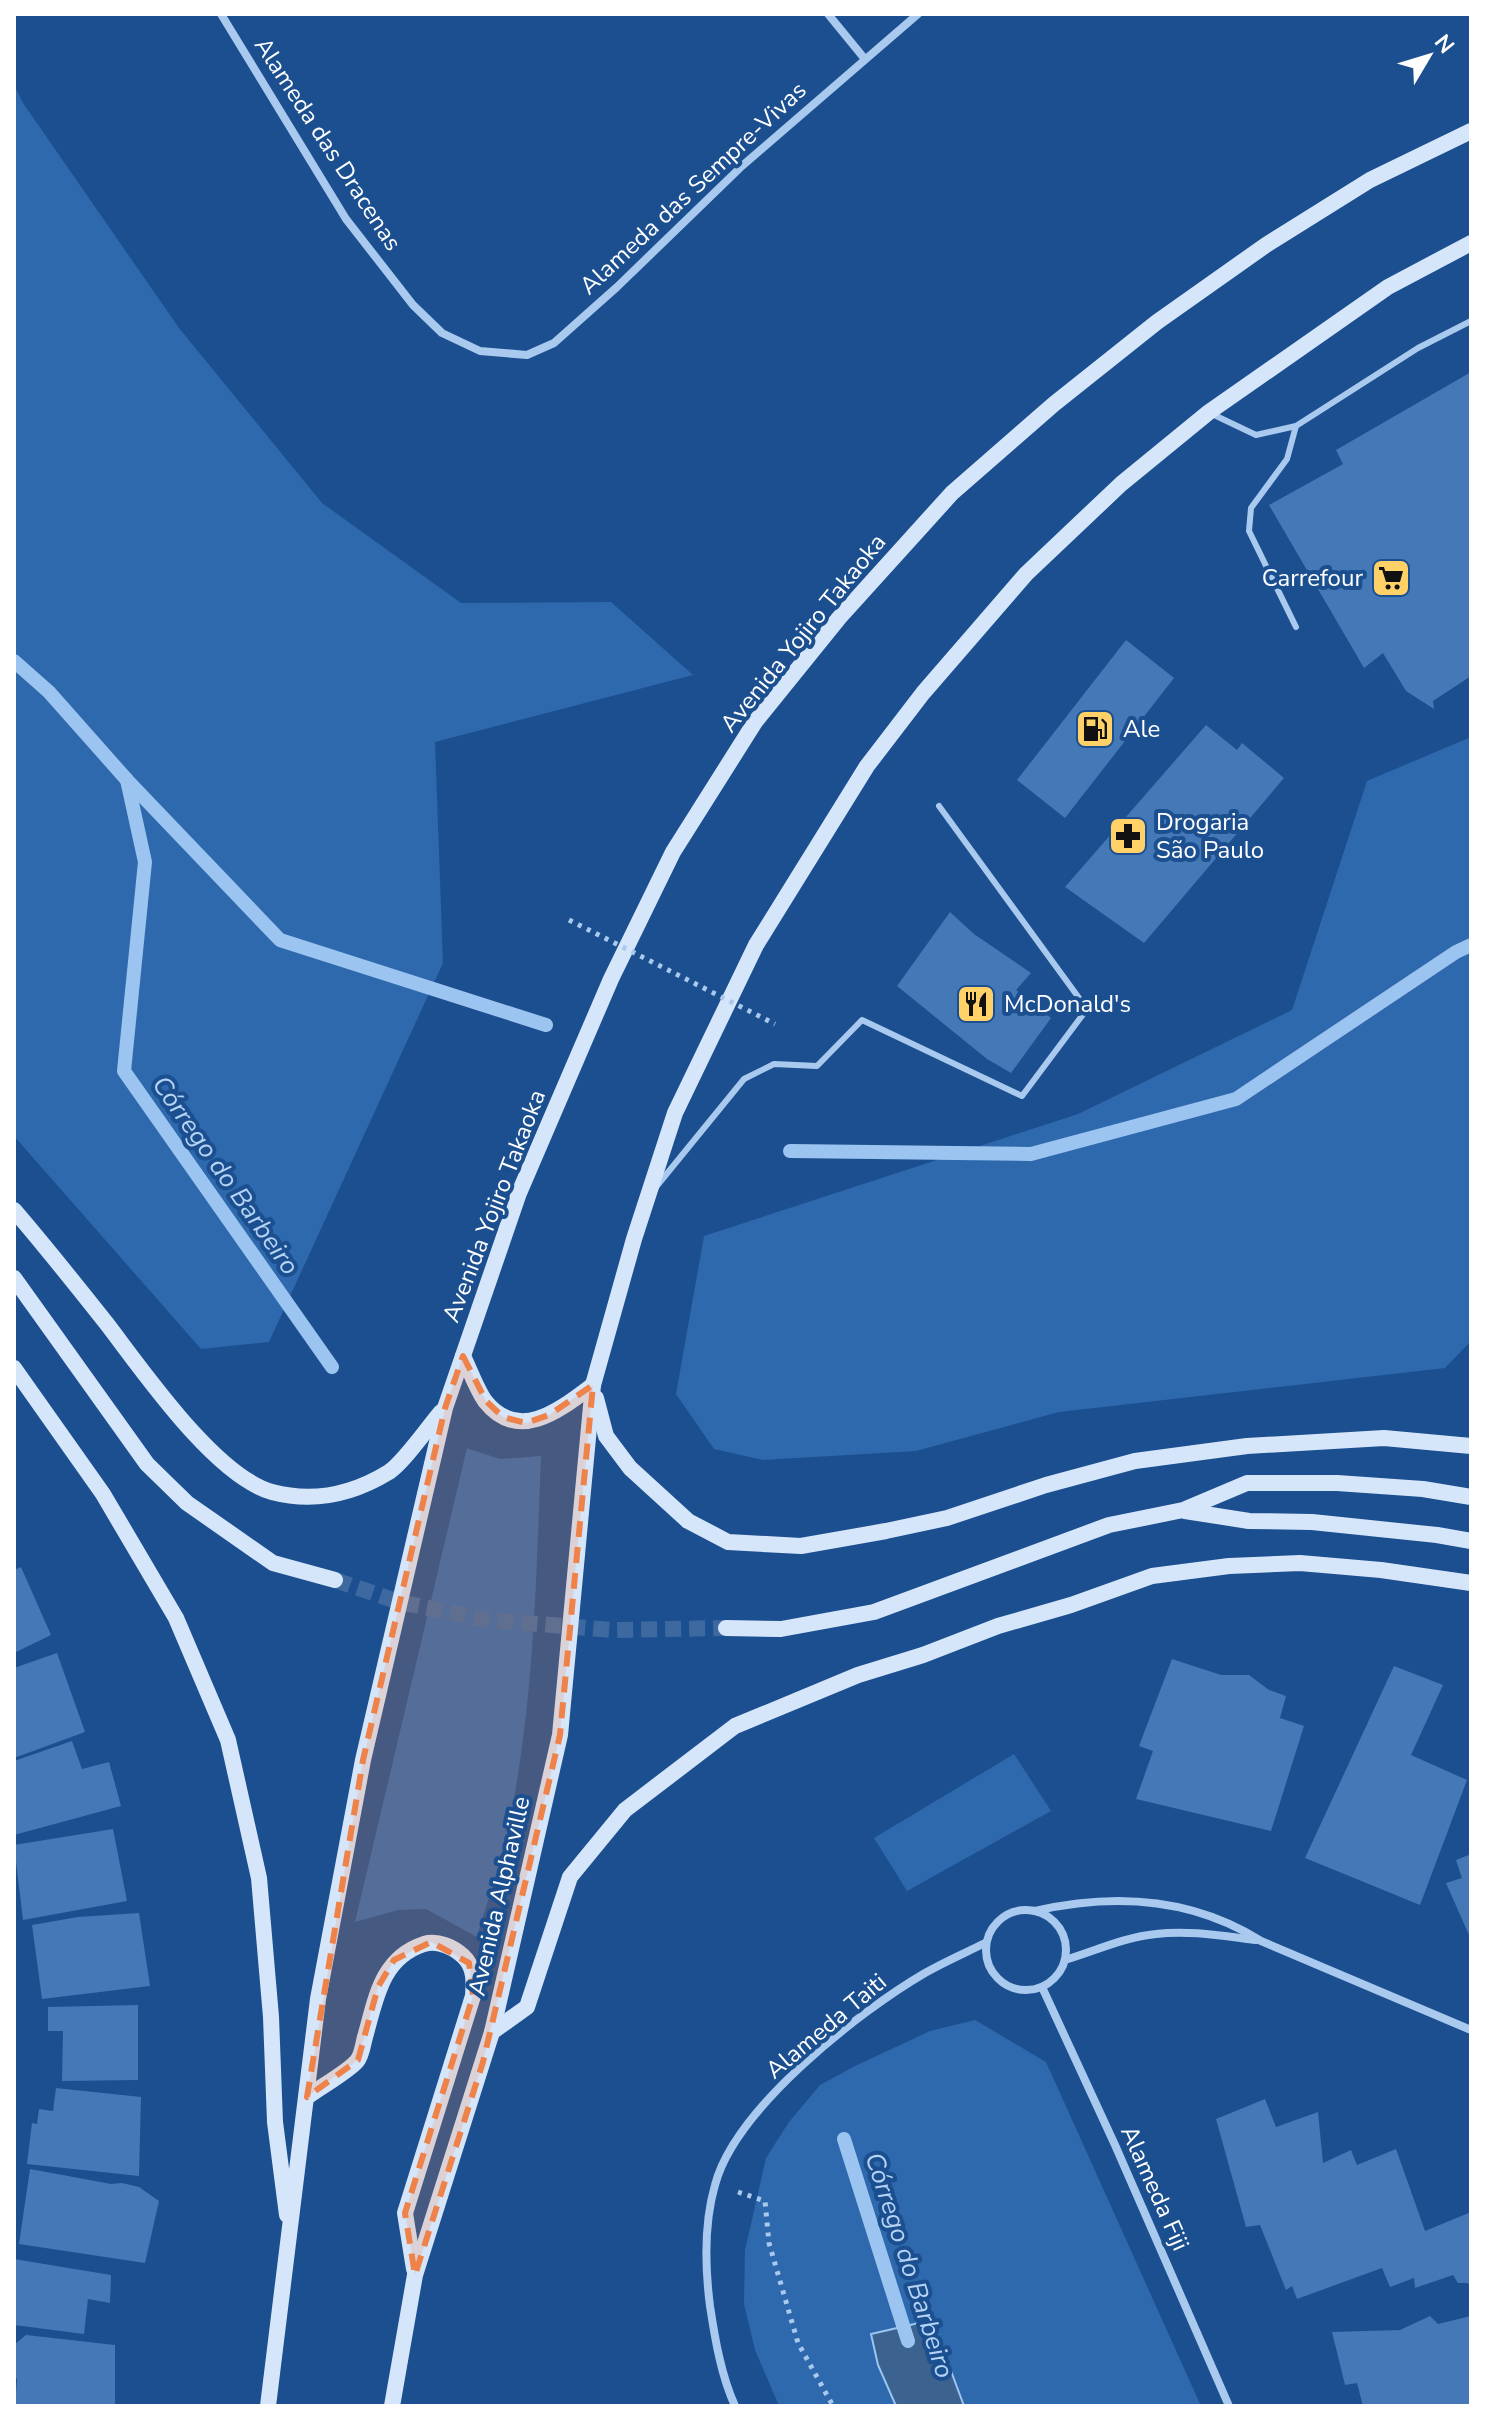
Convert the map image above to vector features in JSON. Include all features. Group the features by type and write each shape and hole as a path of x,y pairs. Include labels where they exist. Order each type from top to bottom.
{"main road":[{"name":"Avenida Yojiro Takaoka","path":"307,2097 318,1999 363,1760 445,1408 519,1193 611,979 673,852 755,722 839,618 952,493 1054,404 1157,322 1266,245 1370,180 1471,131"},
{"path":"1471,243 1388,287 1209,412 1121,484 1026,574 923,693 867,766 756,945 675,1113 646,1199 593,1385 606,1436 630,1468 688,1521 728,1542 801,1546 886,1531 947,1518 1046,1485 1135,1461 1219,1450 1384,1438 1471,1446"},
{"path":"14,1210 171,1407 224,1464 269,1491 307,1498 342,1493 391,1471 445,1408"},
{"path":"14,1278 147,1464 187,1503 273,1563 335,1580"},
{"path":"14,1292 41,1318"},
{"path":"463,1356 486,1401 503,1417 526,1423 549,1415 593,1385"},
{"path":"14,1368 103,1494 176,1618 228,1740 259,1878 271,2017 275,2122 290,2240"},
{"name":"Avenida Alphaville","path":"392,2406 415,2275 492,2032 560,1735 593,1385"},
{"path":"726,1628 781,1629 874,1612 1109,1525 1183,1510 1247,1483 1337,1483 1423,1489 1471,1497"},
{"path":"1183,1510 1249,1521 1312,1522 1471,1541"},
{"path":"492,2032 527,2007 570,1877 625,1810 735,1726 858,1675 1152,1576 1229,1566 1300,1563 1381,1570 1471,1583"},
{"path":"268,2406 307,2097 358,2060 378,1987 394,1960 412,1948 431,1942 447,1945 462,1954 469,1963 474,1979 470,2008 405,2213 415,2275"}],"street":[{"name":"Alameda das Dracenas","path":"221,14 346,219 413,305 442,333 480,351"},
{"path":"828,14 864,58"},
{"name":"Alameda das Sempre-Vivas","path":"480,351 527,355 554,343 742,166 918,14"},
{"path":"1035,1911 1070,1903 1139,1899 1209,1914 1261,1941 1471,2030"},
{"path":"1035,1911 1048,1916 1058,1925 1064,1936 1065,1960 1053,1981 1042,1987 1031,1990 1007,1985 990,1968 985,1943 998,1921 1009,1913 1035,1911"},
{"path":"1065,1960 1132,1938 1156,1934 1189,1932 1261,1941"},
{"name":"Alameda Taiti","path":"735,2406 714,2335 708,2291 707,2243 715,2184 732,2145 758,2110 824,2046 925,1973 985,1943"},
{"name":"Alameda Fiji","path":"1042,1987 1229,2406"}],"lane":[{"path":"1209,412 1256,435 1296,426 1418,348 1471,321"},
{"path":"1296,426 1287,459 1251,508 1249,531 1296,627"},
{"path":"646,1199 744,1079 774,1064 817,1066 862,1020 1022,1096 1087,1009 939,806"}],"path":[{"path":"569,920 775,1024"},
{"path":"715,2184 765,2201 769,2243 798,2343 833,2406"}],"highlighted area":[{"path":"463,1356 486,1401 503,1417 526,1423 549,1415 593,1385 560,1735 483,2062 415,2275 405,2213 473,1996 469,1963 431,1942 394,1960 378,1987 358,2060 307,2097 363,1760 445,1408"}],"shaded area":[{"path":"14,85 23,103 179,328 322,503 461,603 611,602 693,675 435,742 443,963 269,1342 201,1349 14,1136"},
{"path":"1471,737 1471,1341 1445,1368 1059,1412 916,1451 763,1460 714,1449 676,1394 704,1236 1078,1114 1292,1010 1367,781"},
{"path":"467,1448 500,1459 541,1456 532,1648 523,1743 503,1850 477,1937 426,1909 398,1910 355,1922"},
{"path":"1014,1754 1051,1811 907,1891 874,1838"},
{"path":"975,2020 1046,2062 1201,2406 779,2406 755,2350 744,2304 745,2250 766,2158 789,2122 820,2085 930,2031"},
{"path":"932,2320 964,2406 896,2406 878,2365 871,2334"}],"building":[{"name":"Carrefour","path":"1471,372 1471,676 1433,701 1434,709 1406,691 1383,653 1364,668 1269,505 1343,464 1336,450"},
{"name":"Ale","path":"1126,640 1174,678 1065,818 1017,780"},
{"path":"1206,725 1237,750 1242,743 1284,778 1144,943 1065,887"},
{"name":"McDonald's","path":"950,912 974,934 1031,973 1016,990 1051,1018 1011,1073 987,1059 897,986"},
{"path":"21,1567 51,1635 14,1653 14,1570"},
{"path":"57,1653 85,1732 14,1758 14,1668"},
{"path":"1172,1659 1221,1675 1249,1675 1269,1690 1286,1696 1280,1718 1304,1726 1271,1831 1136,1799 1153,1751 1139,1746"},
{"path":"1394,1666 1443,1685 1411,1755 1467,1780 1420,1905 1305,1858"},
{"path":"72,1741 82,1769 109,1762 121,1806 14,1835 14,1761"},
{"path":"113,1829 127,1901 23,1920 14,1845"},
{"path":"1471,1854 1469,1935 1446,1883 1462,1878 1456,1860"},
{"path":"139,1913 150,1986 42,1999 32,1925 78,1917"},
{"path":"138,2005 138,2080 62,2081 63,2031 48,2031 48,2007"},
{"path":"56,2088 141,2097 139,2176 27,2164 32,2123 37,2124 39,2109 53,2111"},
{"path":"1265,2099 1276,2127 1318,2112 1323,2163 1351,2150 1357,2165 1396,2149 1425,2231 1471,2212 1471,2286 1458,2283 1453,2275 1415,2288 1414,2278 1390,2287 1382,2268 1297,2299 1292,2286 1286,2290 1260,2225 1246,2227 1216,2119"},
{"path":"30,2169 139,2187 159,2201 145,2263 19,2244"},
{"path":"14,2259 111,2275 110,2303 88,2299 84,2334 14,2325"},
{"path":"1430,2316 1438,2324 1471,2316 1471,2406 1363,2406 1357,2383 1345,2385 1332,2332 1400,2330"},
{"path":"26,2335 115,2345 115,2406 15,2405 17,2379 14,2376 14,2345"}],"waterway":[{"path":"14,661 49,692 127,780 280,940 546,1025"},
{"name":"Córrego do Barbeiro","path":"127,780 145,862 124,1071 332,1367"},
{"path":"790,1151 1031,1154 1236,1099 1471,945"},
{"name":"Córrego do Barbeiro","path":"844,2139 908,2341"}],"tunnel":[{"path":"335,1580 399,1602 489,1620 613,1630 726,1628"}],"place":[{"name":"Carrefour","path":"1391,578"},
{"name":"Ale","path":"1095,729"},
{"name":"Drogaria São Paulo","path":"1128,836"},
{"name":"McDonald's","path":"976,1004"}]}
